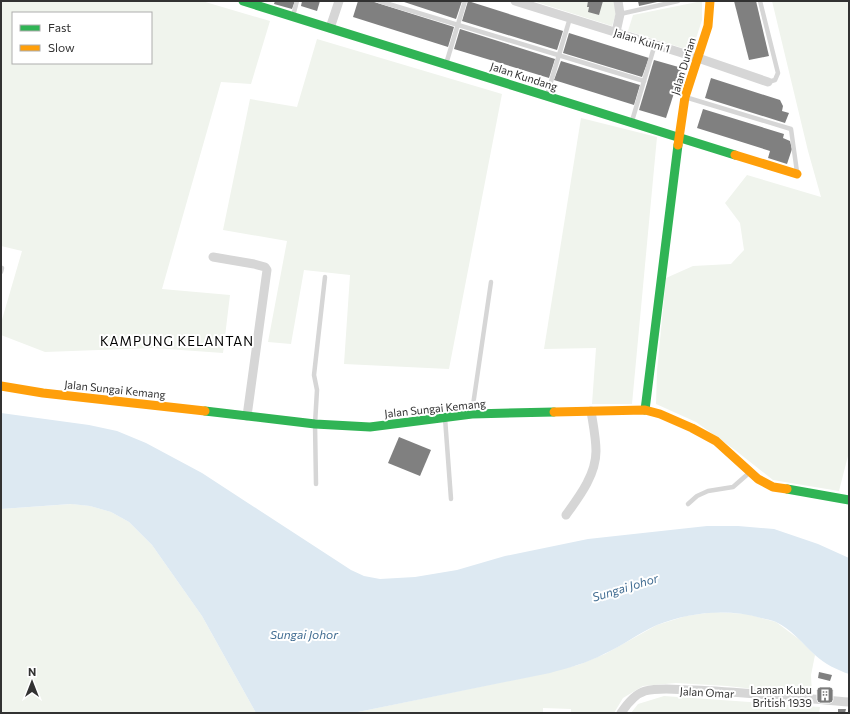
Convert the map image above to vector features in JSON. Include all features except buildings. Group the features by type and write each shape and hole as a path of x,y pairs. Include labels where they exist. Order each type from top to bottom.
{"street":[{"name":"Jalan Kundang","path":"243,1 263,4 292,16 797,174"},
{"path":"330,28 339,1"},
{"name":"Jalan Kuini 1","path":"515,1 655,44 768,82"},
{"path":"616,32 620,14 618,1"},
{"name":"Jalan Durian","path":"645,410 685,97 708,26 710,1"},
{"path":"213,257 254,264 265,267 267,270 247,416"},
{"name":"Jalan Sungai Kemang","path":"1,386 43,393 315,424 370,426 472,414 645,410 667,417 716,441 758,479 773,487 849,500"},
{"path":"566,515 585,487 594,465 596,452 591,411"},
{"name":"Jalan Omar","path":"621,713 639,694 660,689 709,691 849,702"}],"lane":[{"path":"292,16 297,1"},
{"path":"379,1 644,81"},
{"path":"446,64 465,1"},
{"path":"620,14 664,2 678,1"},
{"path":"760,1 778,74 776,80 768,82"},
{"path":"547,95 570,18"},
{"path":"632,122 655,44"},
{"path":"685,97 792,130 797,174"},
{"path":"316,484 316,390 314,375 326,277"},
{"path":"472,414 491,282"},
{"path":"445,418 450,499"},
{"path":"688,504 697,496 708,491 733,487 750,472"}],"shaded area":[{"path":"1,1 202,1 270,21 251,84 221,82 162,289 230,295 223,353 153,348 45,352 1,335 1,323 22,251 1,246"},
{"path":"533,1 614,1 616,13 612,26"},
{"path":"702,1 702,20 692,51 628,31 633,15"},
{"path":"772,1 849,1 849,452 839,491 773,480 696,422 656,404 657,371 666,278 693,266 731,264 744,250 740,223 725,203 747,175 821,197 808,151"},
{"path":"317,39 502,94 449,369 344,364 350,275 304,270 291,344 268,342 287,241 223,230 250,99 297,107"},
{"path":"581,118 657,137 632,404 592,404 596,348 544,349"},
{"path":"72,504 90,506 111,512 129,522 152,545 202,616 256,713 1,713 1,509"},
{"path":"714,612 747,614 776,622 800,640 815,655 811,675 812,695 727,686 676,683 643,686 623,698 614,713 571,713 571,709 543,708 543,713 353,713 537,675 578,665 605,654 657,625 686,616"},
{"path":"664,696 820,707 819,713 631,713 638,704"}],"water":[{"name":"Sungai Johor","path":"1,413 89,425 117,431 146,443 202,473 351,570 364,576 380,579 415,577 457,570 505,556 588,539 707,526 738,526 774,529 818,544 849,558 849,674 836,669 823,661 792,633 776,622 748,615 722,612 695,614 657,625 598,657 550,673 353,713 256,713 202,616 152,545 129,522 111,512 90,506 71,504 1,509"}],"traffic: fast":[{"path":"243,1 735,155"},
{"path":"645,410 678,145"},
{"path":"205,411 315,424 370,427 472,414 554,412"},
{"path":"787,489 849,500"}],"traffic: slow":[{"path":"678,145 685,97 708,26 710,1"},
{"path":"735,155 797,174"},
{"path":"1,386 43,393 205,411"},
{"path":"554,412 645,410 660,414 692,428 716,441 758,479 773,487 787,489"}],"place":[{"name":"Laman Kubu British 1939","path":"825,695"}],"district":[{"name":"KAMPUNG KELANTAN","path":"177,341"}]}
